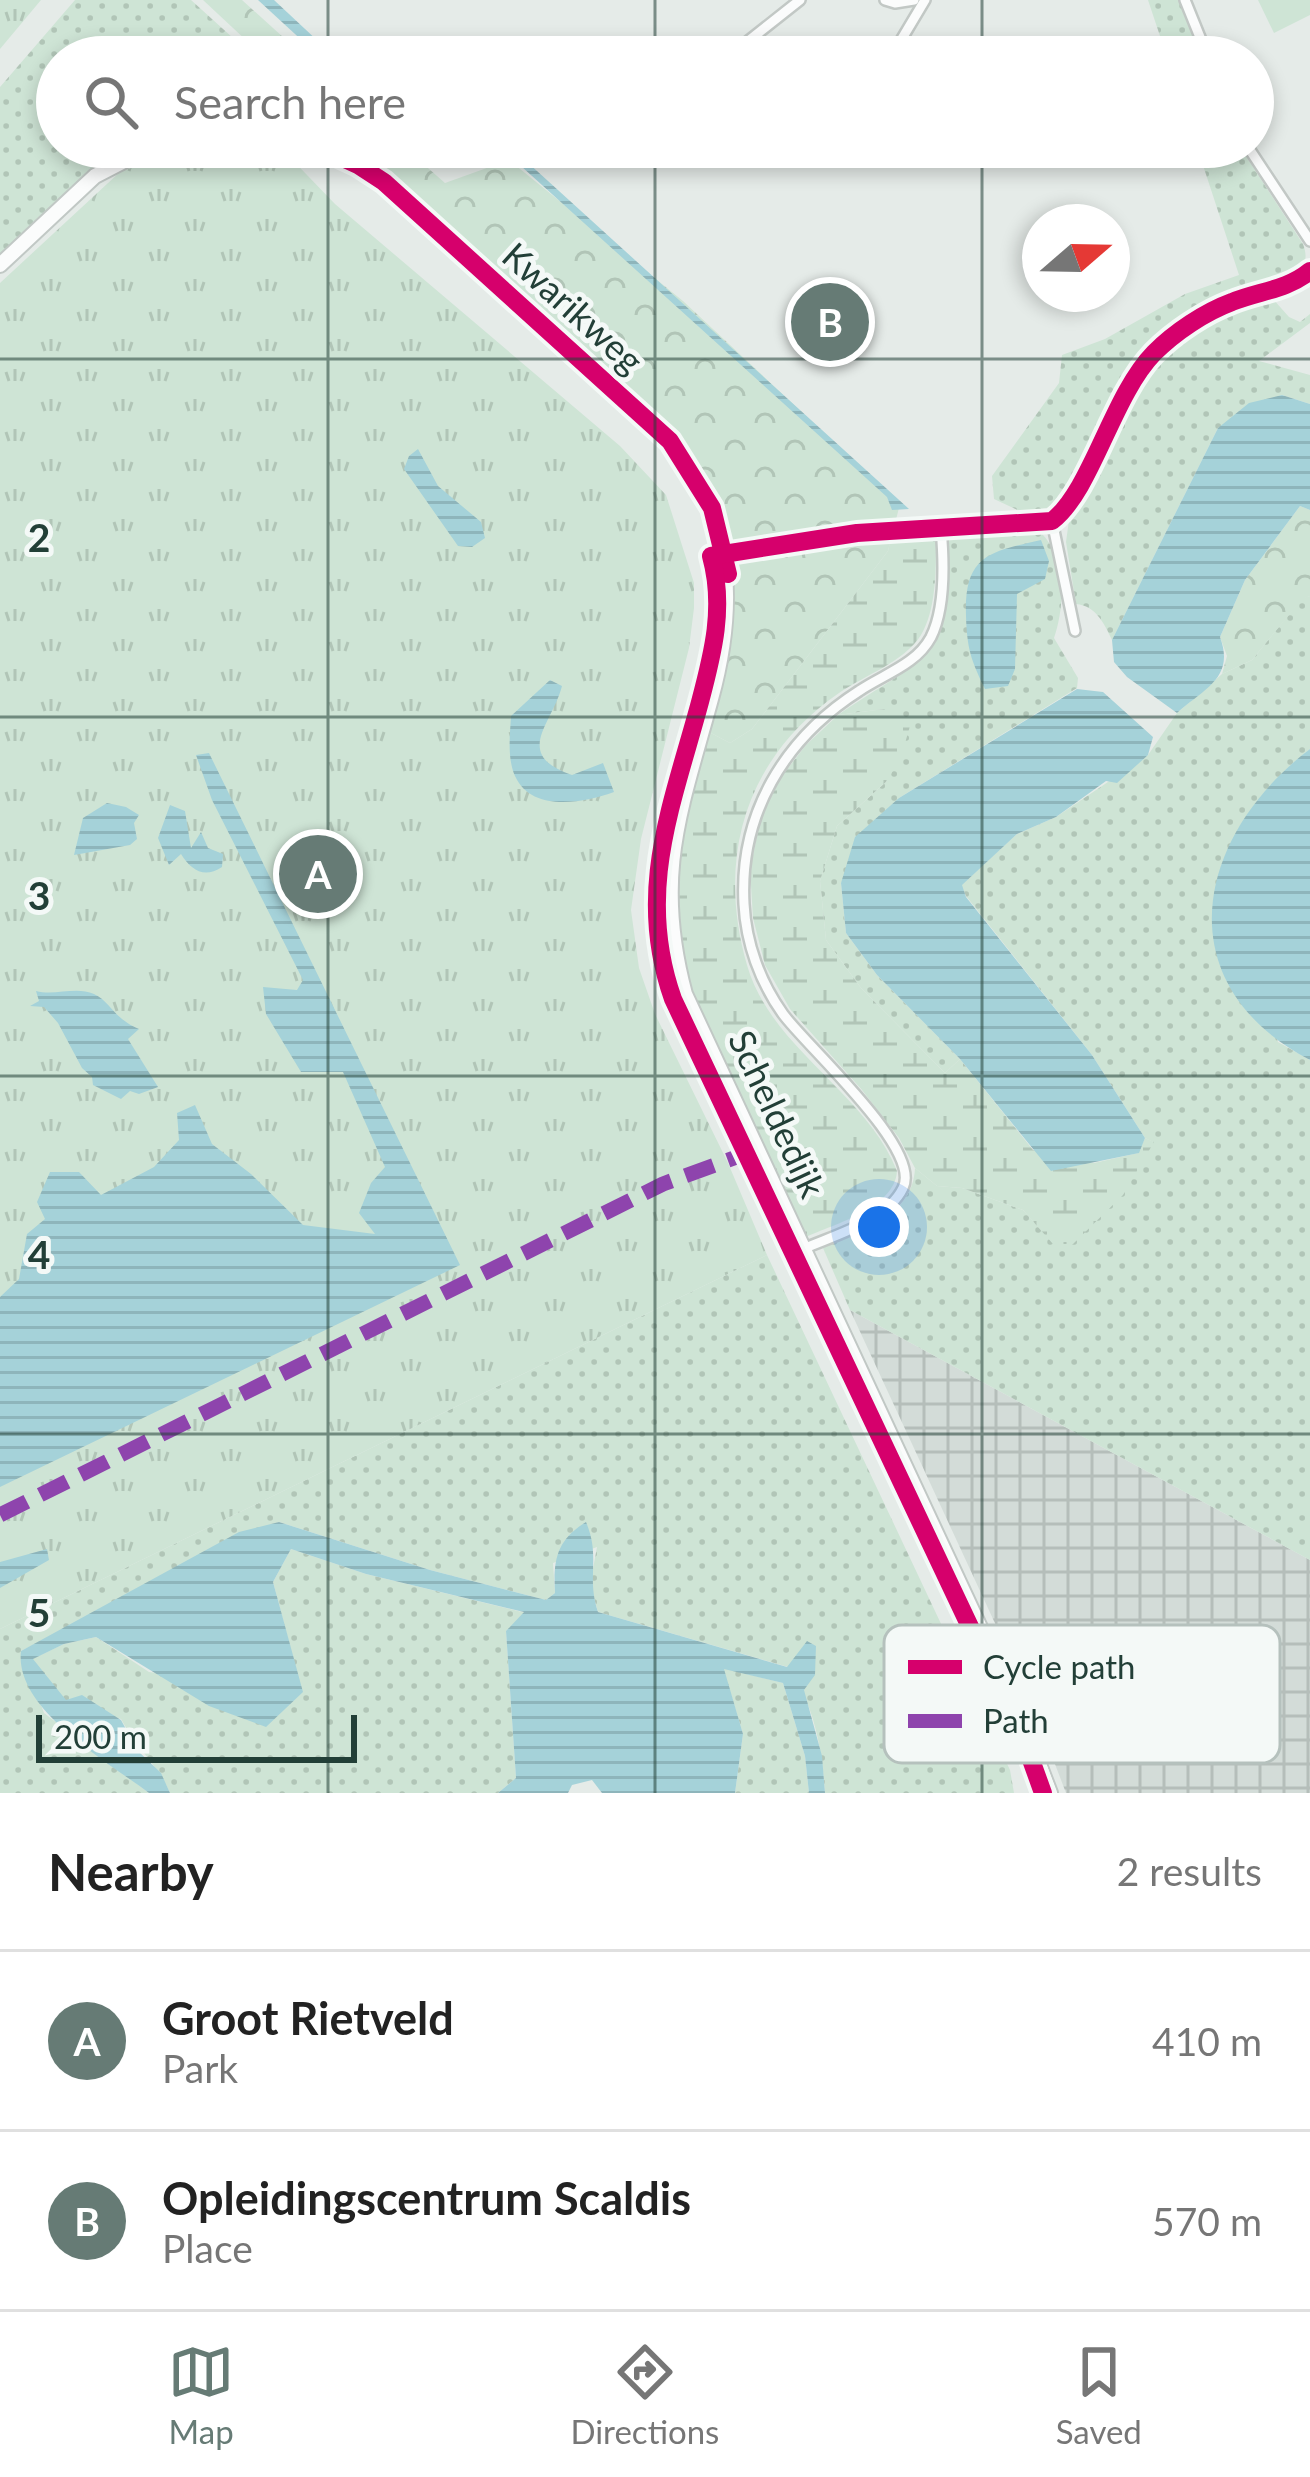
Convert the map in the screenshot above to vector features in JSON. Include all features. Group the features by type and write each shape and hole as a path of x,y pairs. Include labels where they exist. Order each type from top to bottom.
{"street":[{"path":"755,36 800,0"},
{"path":"885,0 920,0"},
{"path":"902,36 920,0"},
{"path":"1185,0 1200,36"},
{"path":"0,265 95,176 110,168"},
{"name":"Kwarikweg","path":"364,168 670,441 712,508 726,559"},
{"path":"1262,168 1310,241"},
{"path":"726,559 857,533 1052,521 1070,502 1115,411 1156,351 1223,306 1298,280 1310,271"},
{"path":"1052,521 1075,631"},
{"path":"803,1249 885,1209 906,1184 907,1169 856,1095 783,1013 758,968 745,919 742,869 754,814 775,773 800,740 832,709 911,661 929,639 938,616 941,528"},
{"name":"Scheldedijk","path":"726,559 729,590 723,656 671,846 668,897 673,950 685,994 979,1625"},
{"name":"Scheldedijk","path":"1038,1763 1050,1793"}],"shaded area":[{"path":"850,1310 1310,1560 1310,1793 1066,1793 1055,1763 1280,1763 1280,1625 996,1625"}],"green space":[{"path":"0,0 41,0 0,49"},
{"path":"75,0 191,0 231,36 44,36"},
{"path":"203,0 242,0 282,36 242,36"},
{"path":"1148,0 1180,0 1194,36 1160,36"},
{"path":"1258,0 1310,0 1310,15 1274,33"},
{"path":"36,45 36,168 95,168 0,255 0,87"},
{"path":"300,168 335,204 620,446 666,495 694,583 694,608 689,648 641,839 631,910 639,968 655,1014 767,1255 0,1629 0,283 121,171"},
{"path":"382,168 428,168 445,183 487,168 519,168 683,301 900,504 888,551 752,729 730,743 709,732 733,613 729,545 718,511 675,436"},
{"path":"1204,168 1254,168 1303,244 1303,265 1294,276 1175,332 1146,355 1118,394 1060,505 1024,513 994,499 992,476 1059,383 1062,355 1105,339 1185,294 1239,275"},
{"path":"1273,299 1300,322 1310,314 1310,323 1259,361 1310,375 1310,404 1282,395 1218,428 1112,640 1094,612 1076,604 1066,542 1069,520 1125,417 1162,361 1220,317"},
{"path":"1300,506 1310,510 1310,596 1302,599 1252,660 1222,674 1227,656 1220,637 1245,580"},
{"path":"1040,532 1055,555 1061,582 1054,638 1078,678 1077,688 899,798 841,883 846,933 877,975 960,1059 945,1073 861,988 826,940 820,881 837,826 887,781 884,709 838,715 929,650 945,610 948,538"},
{"path":"936,536 933,600 921,635 894,660 839,693 781,748 760,779 738,849 738,925 759,995 776,1022 864,1117 897,1171 894,1184 875,1205 806,1237 691,992 678,921 684,831 709,732 730,743 752,729 888,551 891,538"},
{"path":"1310,596 1310,749 1258,802 1221,866 1278,1042 1310,1060 1310,1560 850,1310 823,1248 895,1210 912,1185 915,1168 937,1186 962,1188 1023,1210 1054,1244 1153,1142 1145,1138 1092,1055 961,885 1017,834 1056,817 1148,755 1177,713 1222,674 1252,660 1302,598"},
{"path":"884,709 910,726 901,757 887,781 837,826 820,881 826,940 861,988 945,1073 960,1059 1033,1150 1094,1163 1138,1153 1145,1138 1154,1142 1123,1195 1073,1244 1053,1244 1023,1210 962,1188 937,1186 915,1168 899,1138 862,1090 790,1009 765,965 753,918 750,870 761,817 781,777 838,715"},
{"path":"767,1255 942,1625 884,1625 884,1763 1007,1763 1014,1793 825,1793 815,1727 788,1667 598,1612 590,1585 597,1547 553,1563 555,1593 546,1600 430,1570 279,1522 21,1651 44,1713 149,1793 0,1793 0,1629"},
{"path":"291,1549 366,1574 526,1613 506,1631 516,1778 498,1793 170,1793 121,1719 66,1701 32,1659 64,1644 96,1637 149,1672 302,1692 273,1582"},
{"path":"723,1668 783,1683 805,1756 809,1793 735,1793 743,1734"}],"water":[{"path":"258,0 274,0 313,36 297,36"},
{"path":"523,168 534,168 909,509 892,510 887,497"},
{"path":"1282,395 1310,404 1310,510 1300,506 1245,580 1220,637 1224,663 1220,672 1177,713 1127,677 1114,662 1112,640 1218,428 1249,403"},
{"path":"418,449 438,486 481,522 485,538 472,547 458,546 404,469"},
{"path":"1041,540 1049,561 1045,579 1017,594 1015,669 1008,686 985,689 967,637 969,580 993,554"},
{"path":"550,680 562,686 541,737 544,758 572,775 603,763 614,792 574,802 546,800 533,796 515,776 511,716"},
{"path":"1077,689 1103,692 1153,737 1148,755 1117,783 1106,781 1056,817 1017,834 962,885 966,897 1092,1055 1145,1138 1139,1153 1051,1171 960,1059 877,975 846,933 841,883 855,837 899,798"},
{"path":"1310,749 1310,1060 1264,1028 1233,992 1216,951 1212,909 1221,866 1241,824 1271,785"},
{"path":"209,753 460,1265 0,1487 0,1297 19,1279 27,1234 45,1219 37,1202 50,1172 79,1172 101,1195 154,1167 179,1140 177,1113 195,1105 212,1144 303,1225 375,1234 359,1213 371,1183 385,1167 343,1072 301,1072 266,1014 263,987 297,990 303,980 212,800 196,755"},
{"path":"107,803 139,815 134,823 137,839 130,845 74,855 83,818"},
{"path":"170,805 185,811 191,848 201,832 208,848 223,854 222,867 198,871 181,854 169,865 158,838"},
{"path":"36,991 80,991 100,997 139,1029 128,1039 158,1087 139,1094 130,1091 121,1099 93,1085 58,1023 44,1007 30,1006 39,1001"},
{"path":"279,1522 430,1570 546,1600 555,1593 556,1560 563,1543 586,1522 593,1546 598,1612 787,1667 807,1641 816,1646 815,1675 804,1690 822,1756 825,1793 809,1793 805,1756 783,1683 724,1669 743,1734 735,1793 602,1793 592,1780 572,1785 568,1793 498,1793 516,1778 506,1631 524,1612 366,1574 291,1549 273,1582 303,1692 266,1727 209,1706 96,1637 64,1644 33,1659 66,1700 82,1695 121,1720 138,1751 161,1773 170,1793 149,1793 47,1713 23,1672 21,1651 239,1532"},
{"path":"47,1549 49,1560 0,1588 0,1562"}],"marked path":[{"path":"0,1515 663,1184 753,1151"}],"cycle path":[{"path":"363,168 384,182 670,441 712,508 728,574"},
{"path":"969,1625 673,999 662,960 657,885 669,813 713,648 717,593 711,556 857,533 1052,521 1079,488 1126,393 1154,353 1211,311 1310,271"},
{"path":"1032,1763 1043,1793"}],"place":[{"name":"Opleidingscentrum Scaldis","path":"830,322"},
{"name":"Groot Rietveld","path":"318,874"}]}
